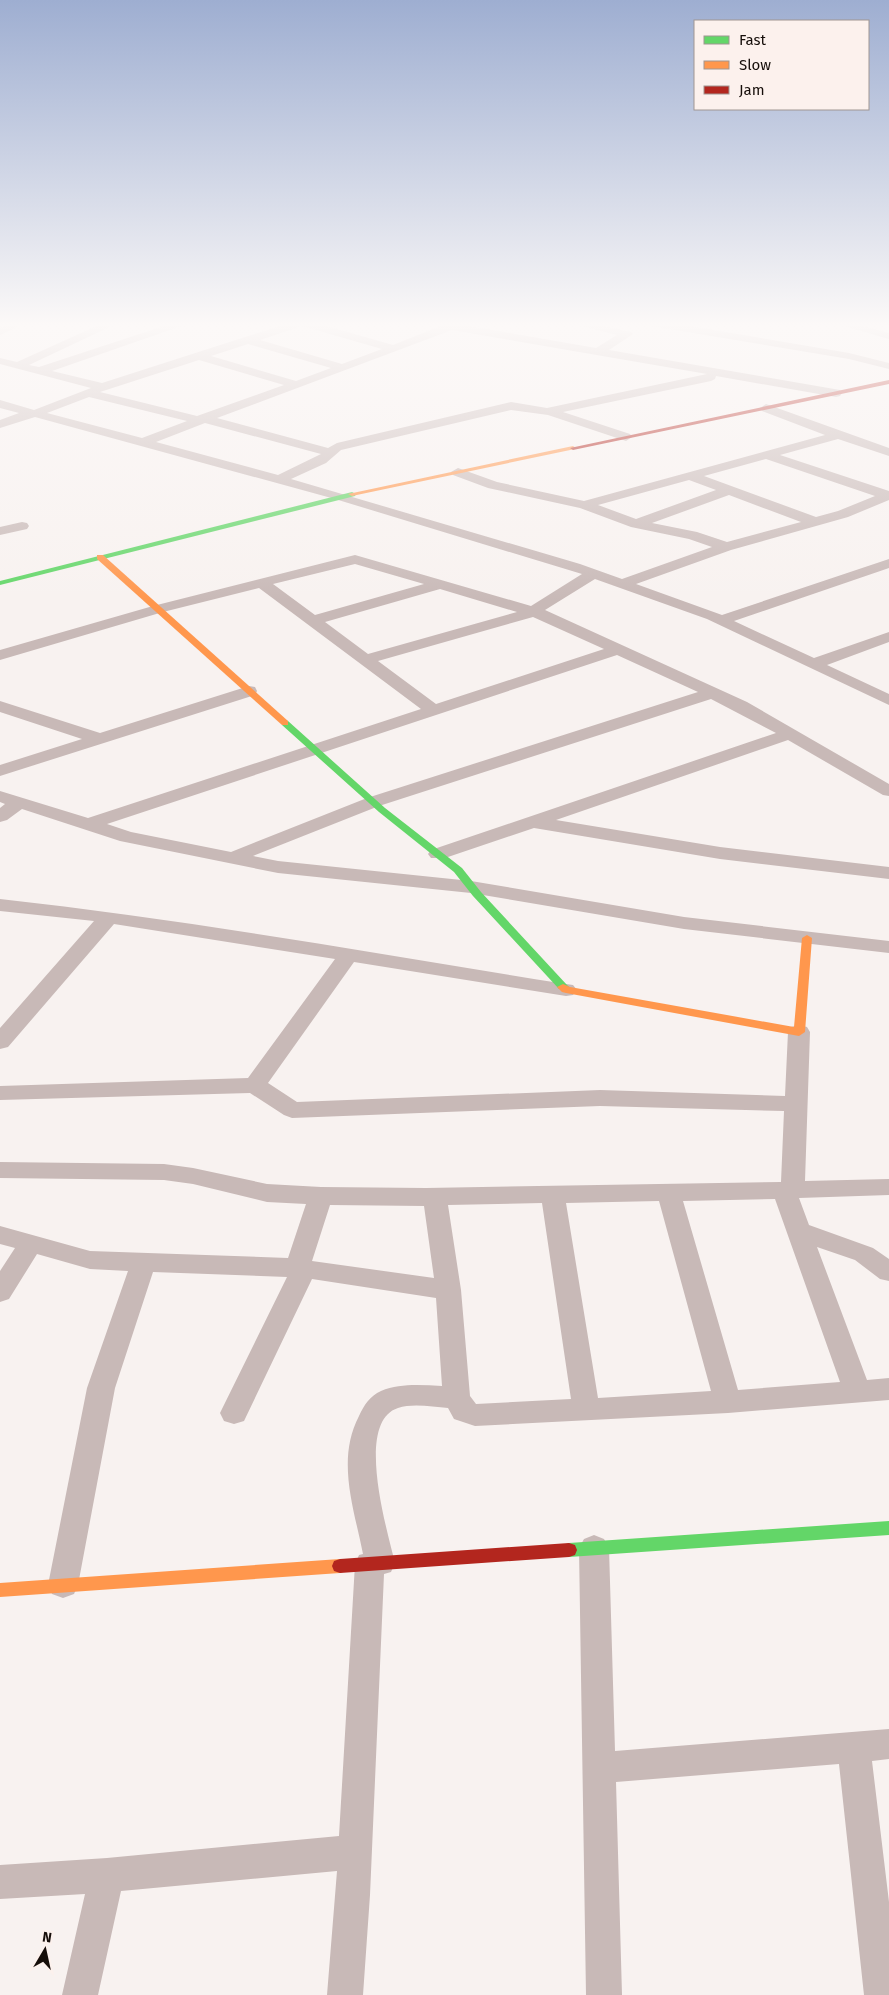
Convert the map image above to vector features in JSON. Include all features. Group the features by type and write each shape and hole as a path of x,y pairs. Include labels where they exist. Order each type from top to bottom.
{"street":[{"path":"0,424 23,416"},
{"path":"43,416 340,496 593,574 721,620 889,700"},
{"path":"188,416 330,452"},
{"path":"142,443 208,416"},
{"path":"278,480 321,460 337,447 468,416"},
{"path":"558,416 626,437"},
{"path":"0,583 340,496 727,416"},
{"path":"788,416 889,452"},
{"path":"584,505 838,435"},
{"path":"765,454 888,496"},
{"path":"458,472 493,485 584,505 636,524 692,535 726,547"},
{"path":"688,475 815,522"},
{"path":"636,524 729,490"},
{"path":"622,584 726,547 843,514 888,496"},
{"path":"0,531 22,526"},
{"path":"100,557 373,802 458,870 471,887 566,990"},
{"path":"0,655 158,609 355,559 532,612 741,706 889,791"},
{"path":"721,620 889,563"},
{"path":"365,660 532,612 593,574"},
{"path":"262,583 433,710"},
{"path":"312,621 438,585"},
{"path":"814,664 889,637"},
{"path":"89,824 313,748 616,650"},
{"path":"0,772 249,691"},
{"path":"232,858 373,802 712,693"},
{"path":"0,706 100,739"},
{"path":"438,854 790,734"},
{"path":"0,796 126,837 278,867 471,887 684,923 889,947"},
{"path":"0,816 20,802"},
{"path":"532,822 720,853 889,873"},
{"path":"0,904 109,917 349,955 566,990 799,1032"},
{"path":"0,1042 109,917"},
{"path":"807,938 789,1190 799,1231 857,1392"},
{"path":"256,1085 349,955"},
{"path":"0,1093 256,1085 292,1110 600,1098 796,1104"},
{"path":"0,1170 164,1172 193,1176 267,1193 321,1196 435,1197 889,1187"},
{"path":"669,1193 728,1402"},
{"path":"553,1195 586,1410"},
{"path":"234,1413 300,1268 321,1196"},
{"path":"435,1197 448,1290 456,1397 464,1411 475,1415 586,1410 728,1402 889,1388"},
{"path":"799,1231 864,1254 889,1272"},
{"path":"0,1235 90,1260 300,1268 448,1290"},
{"path":"0,1292 31,1244"},
{"path":"63,1585 101,1388 143,1263"},
{"path":"344,1995 356,1852 375,1564 361,1475 365,1436 380,1405 396,1397 456,1397"},
{"path":"0,1590 889,1528"},
{"path":"594,1548 604,1995"},
{"path":"599,1768 889,1744"},
{"path":"854,1747 882,1995"},
{"path":"0,1882 107,1875 356,1852"},
{"path":"80,1995 107,1875"}],"traffic: fast":[{"path":"0,583 352,494"},
{"path":"285,723 382,810 458,870 477,894 563,987"},
{"path":"569,1550 889,1528"}],"traffic: slow":[{"path":"352,494 573,448"},
{"path":"100,557 285,723"},
{"path":"563,987 566,990 799,1032 807,938"},
{"path":"0,1590 340,1566"}],"traffic: jam":[{"path":"573,448 726,416"},
{"path":"340,1566 569,1550"}]}
